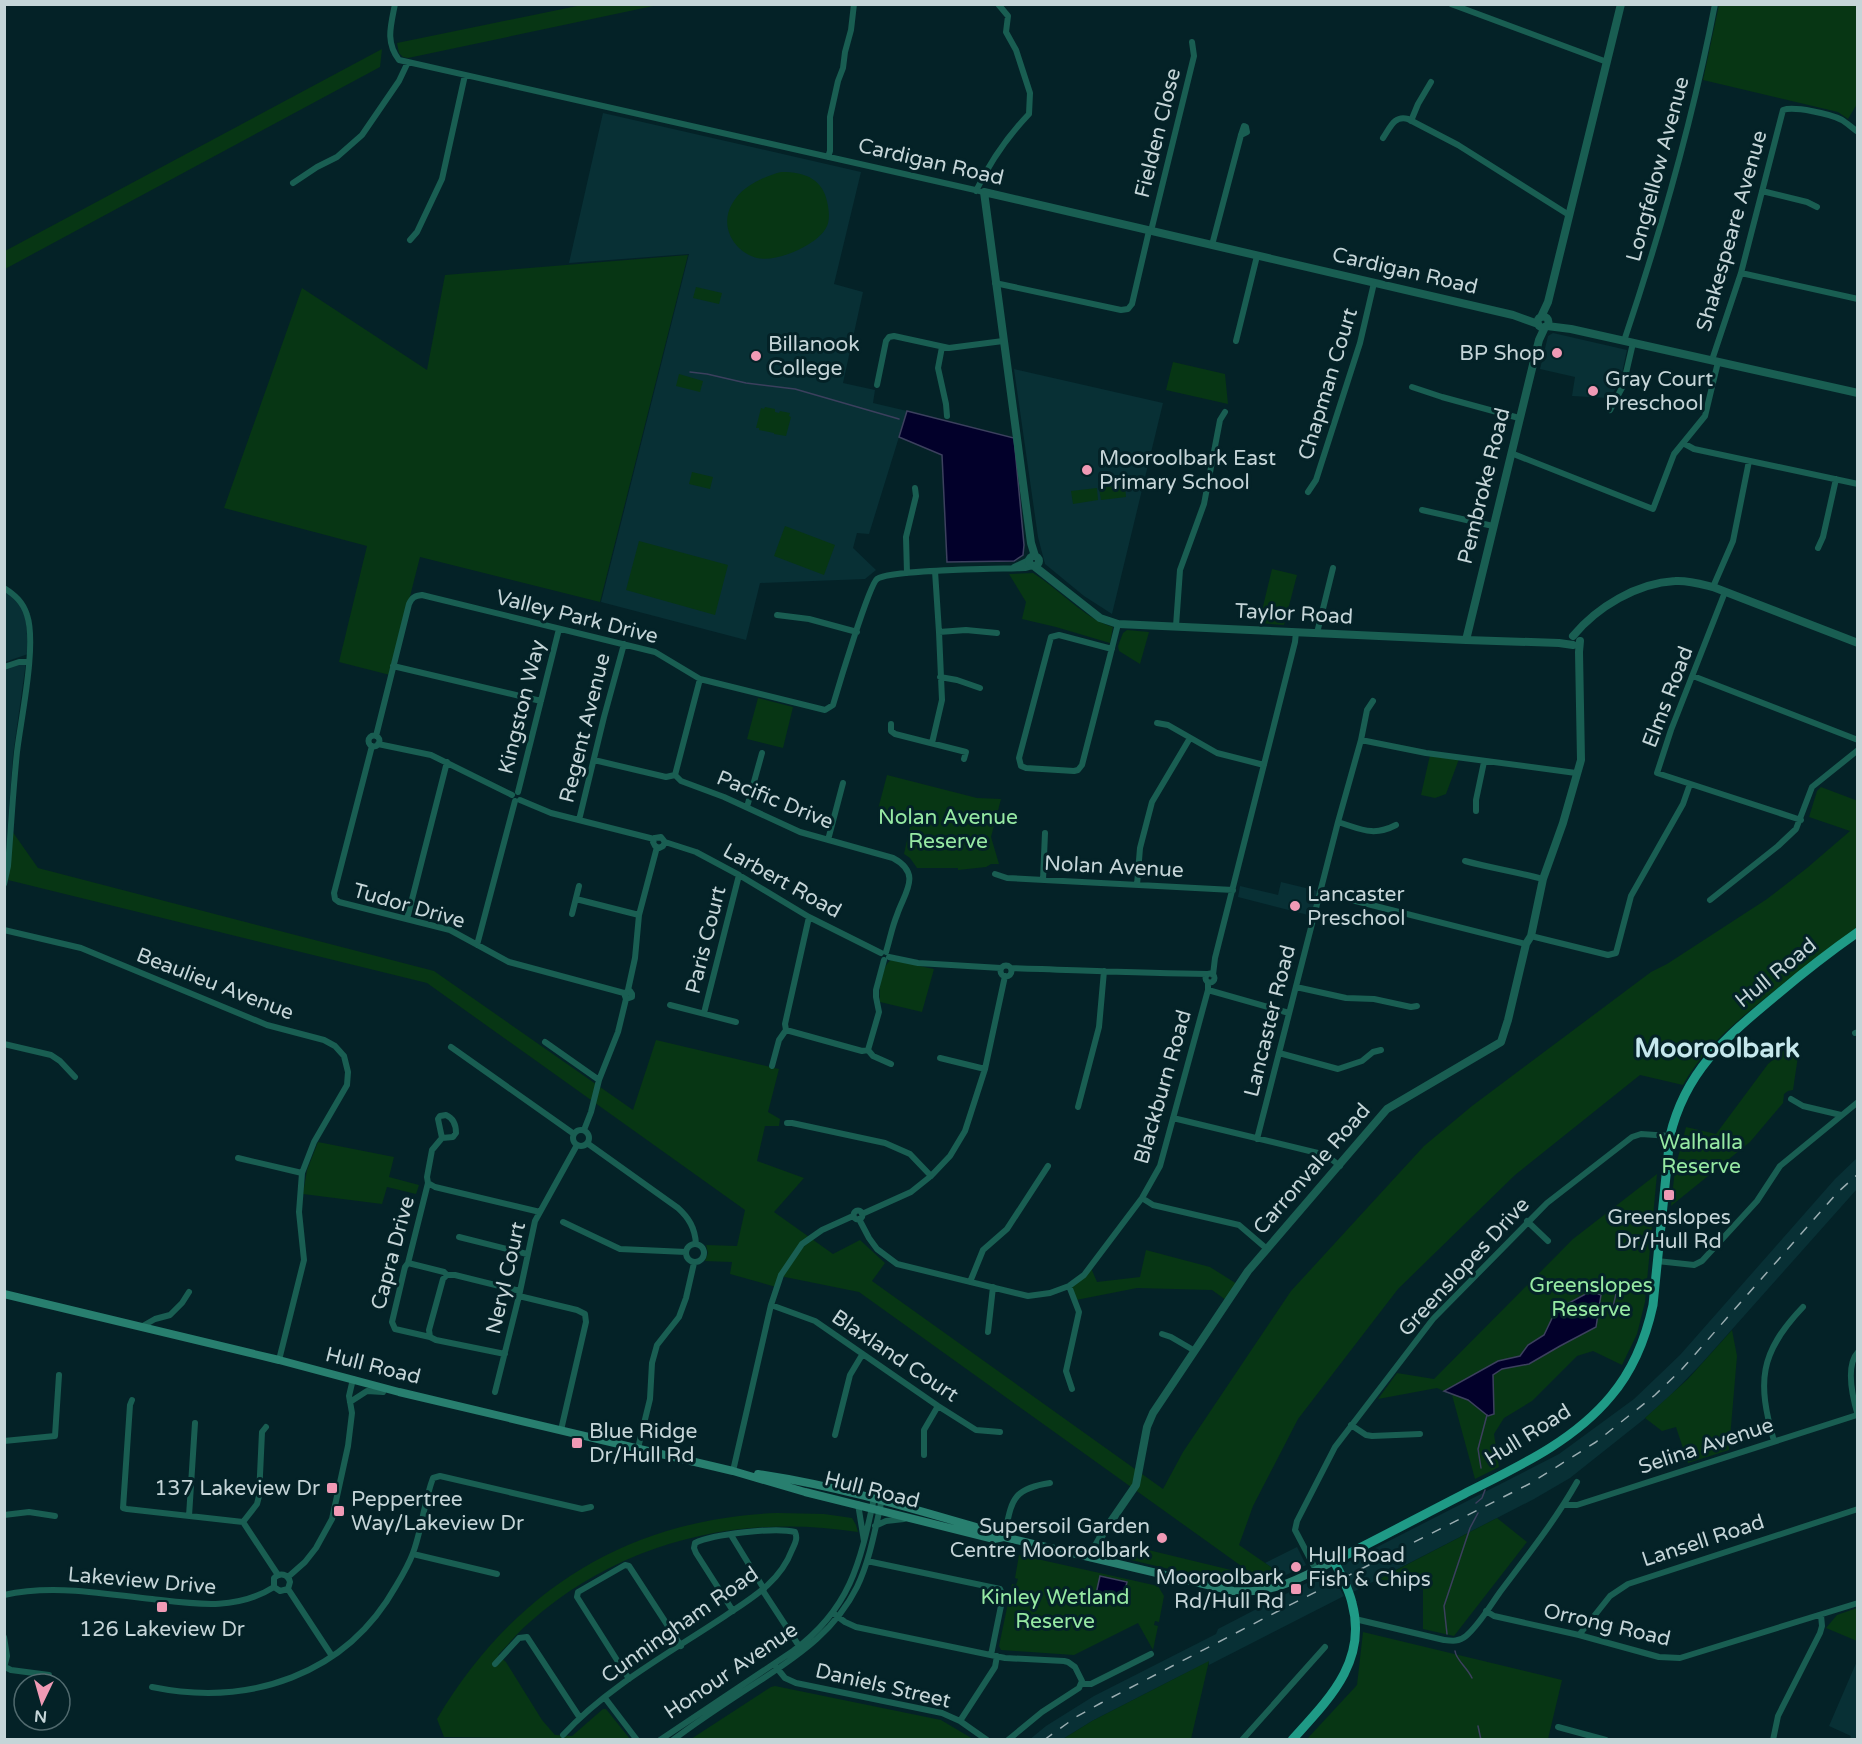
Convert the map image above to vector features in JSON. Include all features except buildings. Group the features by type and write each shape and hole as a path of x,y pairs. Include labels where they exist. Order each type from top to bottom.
{"main road":[{"name":"Hull Road","path":"4,1294 279,1360 399,1392 733,1471 806,1492 994,1539 1004,1538 1217,1588 1241,1591 1271,1589 1316,1570 1521,1465 1557,1443 1594,1414 1612,1394 1640,1350 1653,1305 1670,1136 1678,1110 1691,1083 1720,1044 1809,968 1857,933"},
{"name":"Hull Road","path":"733,1471 813,1484 878,1499 996,1533 1004,1538"},
{"path":"1292,1740 1327,1701 1343,1678 1354,1646 1355,1620 1351,1597 1334,1561"}],"street":[{"path":"293,183 337,157 362,135 399,81 408,62 399,60 392,51 389,39 396,4"},
{"path":"828,157 830,117 843,68 854,4"},
{"path":"777,615 809,619 857,632 874,583 886,575 1024,568 1033,561 995,283 980,191 984,173 1013,131 1029,114 1030,93 1016,50 1006,32 1008,16 998,4"},
{"path":"1451,4 1607,62"},
{"name":"Pembroke Road","path":"1466,640 1621,4"},
{"name":"Longfellow Avenue","path":"1610,411 1623,386 1629,342 1702,70 1715,4"},
{"name":"Fielden Close","path":"995,283 1121,310 1128,309 1132,304 1189,78 1194,56 1192,42"},
{"name":"Cardigan Road","path":"408,62 1857,393"},
{"path":"410,240 417,232 442,179 465,75"},
{"path":"1411,121 1431,82"},
{"name":"Shakespeare Avenue","path":"1511,453 1653,508 1674,454 1705,416 1715,361 1741,273 1783,110 1796,109 1841,119 1857,132"},
{"path":"1383,138 1395,120 1402,118 1411,121 1458,145 1569,215"},
{"path":"1212,245 1240,135"},
{"path":"1762,191 1807,202 1817,207"},
{"path":"1236,341 1257,256"},
{"path":"1741,273 1857,299"},
{"name":"Chapman Court","path":"1308,492 1316,480 1356,353 1374,283"},
{"path":"877,385 886,341 889,337 894,336 949,348 1003,341"},
{"path":"942,347 938,368 947,416"},
{"path":"1412,387 1519,418"},
{"path":"1176,626 1180,570 1204,504 1220,420 1225,412"},
{"path":"1683,443 1694,448 1749,461 1857,484"},
{"path":"1713,587 1732,541 1749,461"},
{"path":"1818,548 1823,537 1836,479"},
{"path":"907,573 906,537 916,496 915,488"},
{"path":"1422,510 1493,526"},
{"name":"Taylor Road","path":"1033,561 1100,618 1118,624 1466,640 1576,642 1581,626 1593,615 1614,602 1633,591 1655,584 1676,581 1694,582 1713,587 1857,643"},
{"path":"1317,633 1334,568"},
{"path":"932,743 941,708 935,571"},
{"path":"4,588 18,597 27,616 29,632 29,662 16,756 8,866 4,884"},
{"name":"Elms Road","path":"1725,592 1671,729 1657,773 1801,820"},
{"name":"Valley Park Drive","path":"393,666 411,598 422,595 655,652 700,679 825,710 833,705 857,632"},
{"path":"1112,649 1059,635 1051,637 1019,758 1021,766 1074,771 1081,768 1112,649 1118,624"},
{"name":"Kingston Way","path":"477,945 558,629"},
{"path":"939,632 966,630 997,633"},
{"name":"Blackburn Road","path":"858,1216 868,1238 877,1249 897,1264 1028,1296 1050,1293 1069,1286 1084,1275 1142,1198 1160,1166 1208,990 1209,978 1233,890 1296,632"},
{"name":"Carronvale Road","path":"1090,1557 1136,1485 1148,1426 1153,1413 1248,1271 1388,1109 1501,1042 1543,879 1563,824 1581,760 1576,642"},
{"name":"Regent Avenue","path":"579,820 624,644"},
{"path":"4,667 29,662"},
{"path":"541,701 393,666 376,736 379,738 375,745 431,755 551,813 654,839 661,837 665,842 662,847 657,847"},
{"path":"1693,676 1857,740"},
{"path":"940,677 980,688"},
{"path":"594,760 666,777 675,775 700,679"},
{"name":"Lancaster Road","path":"1257,1139 1338,822 1362,740 1367,710 1373,701"},
{"path":"1157,723 1168,725 1217,753 1264,765"},
{"path":"891,724 891,731 895,734 966,752 964,759"},
{"path":"1137,885 1140,848 1152,802 1190,738"},
{"path":"1362,740 1484,762 1576,773"},
{"name":"Tudor Drive","path":"375,745 334,893 335,899 339,902 450,930 508,962 626,994"},
{"path":"1710,900 1796,830 1812,787 1857,750"},
{"path":"747,807 762,753"},
{"path":"407,919 447,762"},
{"path":"1476,811 1484,762"},
{"name":"Pacific Drive","path":"675,775 681,781 747,807 800,832 893,858 903,863 908,871 910,882 907,895 897,912 885,955"},
{"path":"828,840 843,783"},
{"path":"1320,892 1529,940 1608,955 1616,953 1631,896 1683,804 1690,784"},
{"path":"1338,822 1364,831 1383,832 1396,825"},
{"path":"1043,880 1046,833"},
{"path":"584,1130 599,1080 618,1032 635,958 639,915 657,847 654,839"},
{"name":"Larbert Road","path":"665,842 696,852 809,916 885,955 926,964 1001,968"},
{"path":"1465,861 1543,879"},
{"name":"Nolan Avenue","path":"994,874 1007,878 1233,890"},
{"name":"Paris Court","path":"704,1013 739,875"},
{"path":"572,914 579,886"},
{"path":"576,899 639,915"},
{"path":"772,1066 779,1040 786,1030 785,1024 809,916"},
{"name":"Beaulieu Avenue","path":"4,930 81,948 267,1025 324,1040 335,1046 344,1056 348,1072 347,1085 314,1142 302,1173 299,1212 304,1260 279,1360"},
{"path":"868,1050 879,1012 876,990 885,955"},
{"path":"1005,976 1001,973 1001,968 1006,965 1011,968 1209,978"},
{"path":"1005,976 1010,974 1011,968"},
{"path":"1078,1107 1099,1027 1104,971"},
{"path":"733,1471 771,1305 781,1275 798,1248 822,1230 911,1192 951,1156 964,1131 985,1069 1005,976"},
{"path":"1296,987 1346,998 1374,999 1411,1007 1418,1006"},
{"path":"1208,990 1289,1013"},
{"name":"Paris Court","path":"670,1005 736,1022"},
{"path":"786,1030 862,1051 868,1050"},
{"path":"545,1042 599,1080"},
{"path":"4,1044 51,1055 75,1077"},
{"path":"451,1047 574,1134"},
{"path":"868,1050 873,1056 891,1064"},
{"path":"1279,1053 1338,1069 1362,1061 1373,1052 1381,1050"},
{"path":"940,1058 985,1069"},
{"path":"1791,1099 1803,1106 1841,1115"},
{"path":"1657,1261 1694,1265 1702,1262 1757,1201 1780,1166 1857,1102"},
{"path":"1173,1118 1326,1155 1340,1166"},
{"path":"787,1124 792,1123 885,1143 910,1154 931,1176"},
{"path":"584,1130 577,1131 573,1140 577,1145 587,1143"},
{"path":"584,1130 589,1136 587,1143"},
{"name":"Greenslopes Drive","path":"1316,1570 1295,1530 1295,1525 1335,1447 1432,1319 1527,1221 1632,1137 1641,1134 1670,1136"},
{"name":"Capra Drive","path":"430,1337 398,1330 391,1325 428,1183 426,1181 432,1150 442,1138"},
{"path":"587,1143 687,1216 696,1235 696,1244"},
{"name":"Neryl Court","path":"495,1392 520,1294 535,1221 577,1145"},
{"path":"238,1158 302,1173"},
{"path":"970,1282 983,1250 1007,1229 1048,1166"},
{"path":"428,1183 435,1187 540,1212"},
{"path":"1142,1198 1153,1205 1239,1225 1267,1249"},
{"path":"1527,1221 1548,1241"},
{"path":"563,1222 621,1249 686,1252"},
{"path":"459,1237 527,1254"},
{"path":"696,1244 702,1246 705,1255 702,1260 694,1263 689,1260 686,1252 688,1247 696,1244"},
{"path":"408,1263 585,1314 586,1322 561,1430"},
{"path":"638,1448 650,1399 652,1363 657,1345 679,1317 686,1299 694,1263"},
{"path":"447,1275 443,1279 429,1330 430,1337 505,1354"},
{"path":"1069,1286 1079,1312 1066,1371 1072,1389"},
{"path":"988,1332 993,1287"},
{"path":"141,1327 154,1319 170,1315 189,1292"},
{"name":"Blaxland Court","path":"771,1305 815,1321 976,1430 1000,1432"},
{"path":"1774,1441 1764,1399 1763,1382 1766,1368 1781,1334 1803,1307"},
{"path":"1162,1334 1195,1352"},
{"path":"1857,1352 1852,1358 1850,1372 1857,1416"},
{"path":"835,1435 850,1375 862,1354"},
{"path":"4,1441 55,1436 59,1375"},
{"path":"288,1577 305,1562 316,1548 332,1519 348,1446 352,1413 349,1396 353,1379"},
{"path":"350,1402 371,1390 399,1392"},
{"path":"132,1400 123,1508 243,1522"},
{"path":"924,1455 924,1430 938,1406"},
{"name":"Selina Avenue","path":"1564,1505 1576,1505 1857,1416"},
{"path":"189,1516 195,1424"},
{"path":"1351,1425 1366,1435 1372,1436 1420,1434"},
{"path":"243,1522 257,1504 262,1459 262,1432 266,1427"},
{"path":"152,1687 208,1694 267,1686 297,1676 347,1646 376,1617 389,1599 413,1554 433,1478 440,1476 582,1509 591,1507"},
{"path":"1355,1620 1456,1642 1467,1636 1564,1505 1578,1480"},
{"path":"1004,1538 1011,1506 1016,1497 1025,1489 1050,1482"},
{"name":"Honour Avenue","path":"673,1740 776,1666 835,1615 858,1566 878,1499"},
{"path":"858,1504 864,1544"},
{"name":"Honour Avenue","path":"660,1740 811,1646 857,1587 867,1561 875,1526 876,1508"},
{"name":"Lansell Road","path":"1579,1635 1610,1596 1628,1584 1857,1509"},
{"path":"4,1515 29,1512 55,1516"},
{"path":"875,1526 886,1521 902,1519 946,1527"},
{"path":"243,1522 278,1575"},
{"name":"Cunningham Road","path":"563,1736 580,1718 629,1679 764,1590 777,1576 790,1556 797,1537 793,1531 749,1532 731,1535"},
{"path":"733,1611 696,1553 694,1548 696,1542 731,1535 799,1646"},
{"path":"413,1554 497,1574"},
{"path":"867,1561 1000,1589 1003,1596 994,1656 995,1666 960,1721"},
{"path":"629,1679 577,1597 578,1592 625,1565 629,1566 681,1646"},
{"path":"288,1589 280,1591 274,1587 273,1581 278,1575 284,1574 288,1577 290,1582 288,1589 332,1656"},
{"name":"Lakeview Drive","path":"4,1595 31,1591 69,1590 188,1604 220,1605 254,1597 274,1587"},
{"name":"Orrong Road","path":"1486,1611 1494,1616 1579,1635 1659,1657 1680,1658 1857,1603"},
{"path":"835,1615 856,1627 994,1656 1068,1662 1075,1667 1082,1684"},
{"path":"1773,1740 1778,1716 1820,1633 1821,1615"},
{"path":"4,1637 5,1667 26,1672"},
{"path":"495,1664 519,1638 527,1637 580,1718"},
{"path":"1242,1740 1325,1647"},
{"path":"1008,1740 1042,1712 1082,1684 1091,1684 1151,1654"},
{"name":"Daniels Street","path":"776,1666 785,1678 796,1683 942,1713 960,1721 987,1740"},
{"path":"605,1698 637,1740"},
{"path":"1558,1727 1606,1740"}],"shaded area":[{"name":"Billanook College","path":"603,113 861,172 834,284 863,292 843,383 875,390 873,403 907,411 869,534 857,533 853,548 876,570 865,579 760,583 746,640 601,602 689,254 569,263"},
{"path":"1553,333 1627,350 1619,387 1609,398 1572,396 1575,377 1540,369 1548,336"},
{"name":"Mooroolbark East Primary School","path":"1014,369 1163,403 1112,614 1084,596 1045,564 1038,537"},
{"path":"4,591 17,599 26,617 28,654 5,662"},
{"path":"26,662 13,755 5,867 4,668"},
{"name":"Lancaster Preschool","path":"1281,882 1318,891 1312,916 1238,897 1240,886 1278,895"},
{"path":"1857,1158 1857,1189 1703,1362 1643,1420 1570,1478 1534,1499 1353,1592 1340,1566 1559,1454 1634,1399 1680,1355 1835,1179"},
{"path":"1297,1547 1306,1565 1284,1576 1265,1563"},
{"path":"1330,1571 1344,1596 1209,1665 1209,1662 1174,1679 1092,1721 1063,1739 1029,1740 1046,1726 1094,1696 1216,1634 1218,1629"},
{"path":"1857,1661 1857,1739 1850,1739 1851,1736 1829,1726"}],"green space":[{"path":"582,5 658,5 408,58 399,53 397,43"},
{"path":"1719,5 1857,5 1857,104 1848,119 1838,112 1703,80"},
{"path":"382,49 380,67 5,269 5,251"},
{"path":"781,172 806,176 818,183 826,197 829,211 828,223 814,241 795,251 775,258 757,258 742,250 731,237 727,221 728,212 736,198 747,187"},
{"path":"688,255 600,602 420,557 390,675 339,662 367,546 224,508 302,288 427,370 445,275"},
{"path":"696,287 722,293 719,304 693,298"},
{"path":"1173,362 1225,374 1228,404 1166,390"},
{"path":"679,374 703,381 700,392 676,386"},
{"path":"761,408 775,409 775,412 779,413 780,411 790,413 786,436 756,428"},
{"path":"692,472 713,477 710,489 689,484"},
{"path":"1125,485 1126,497 1101,500 1099,488"},
{"path":"1097,488 1098,500 1073,504 1071,491"},
{"path":"785,526 835,545 824,575 774,556"},
{"path":"639,541 728,565 715,615 626,590"},
{"path":"1272,569 1297,575 1284,625 1259,623"},
{"path":"1033,573 1082,611 1113,627 1110,643 1022,619 1026,602 1009,574"},
{"path":"1127,630 1149,632 1140,664 1119,651 1118,646 1123,633"},
{"path":"758,698 793,707 783,748 747,739"},
{"path":"1430,755 1459,759 1446,794 1435,798 1421,795"},
{"name":"Nolan Avenue Reserve","path":"887,775 977,798 1001,799 991,837 999,864 958,870 958,868 917,868 904,854 911,822 877,813"},
{"path":"1821,787 1858,801 1857,927 1735,1023 1701,1058 1683,1085 1640,1075 1515,1175 1398,1289 1298,1419 1253,1506 1239,1545 1284,1576 1265,1583 859,1292 780,1276 776,1287 730,1274 732,1262 705,1261 708,1253 706,1245 737,1246 745,1210 427,983 8,880 12,831 38,868 434,971 633,1110 656,1040 779,1069 768,1112 780,1119 779,1126 765,1126 757,1161 804,1178 774,1212 833,1254 860,1240 885,1263 872,1281 1163,1489 1183,1452 1291,1291 1424,1146 1472,1106 1651,972 1767,899 1850,831 1809,817 1817,791"},
{"path":"891,960 934,969 922,1012 880,1002 882,974"},
{"name":"Walhalla Reserve","path":"1796,1040 1800,1043 1793,1090 1784,1094 1783,1103 1750,1142 1671,1206 1675,1169 1686,1127 1716,1134 1768,1064"},
{"path":"318,1142 394,1157 389,1177 419,1185 416,1194 387,1187 382,1204 303,1194 307,1170"},
{"name":"Greenslopes Reserve","path":"1657,1174 1645,1302 1637,1334 1622,1365 1593,1351 1577,1356 1532,1401 1504,1418 1494,1434 1499,1467 1475,1479 1452,1395 1437,1388 1378,1399 1397,1373 1434,1379 1573,1239"},
{"path":"1146,1250 1210,1267 1237,1284 1226,1300 1212,1290 1137,1288 1076,1300 1070,1286 1091,1268 1097,1282 1140,1277"},
{"path":"1732,1330 1737,1356 1729,1450 1688,1463 1676,1427 1662,1431 1645,1418 1688,1379"},
{"path":"777,1513 824,1514 852,1518 858,1532 814,1527 770,1527 726,1531 684,1540 642,1553 565,1594 526,1626 498,1655 506,1662 542,1720 555,1735 572,1736 603,1709 606,1709 630,1739 511,1740 508,1738 444,1737 437,1719 467,1674 501,1634 538,1599 579,1570 624,1547 671,1530 722,1518"},
{"path":"1497,1518 1527,1542 1454,1636 1423,1629 1423,1589 1379,1579"},
{"path":"1136,1547 1231,1570 1228,1583 1131,1560"},
{"name":"Kinley Wetland Reserve","path":"1019,1555 1158,1586 1164,1596 1159,1622 1155,1621 1154,1625 1158,1626 1153,1650 1138,1623 1074,1655 1001,1650 999,1646 1012,1584 1016,1585 1018,1579 1015,1578"},
{"path":"1857,1608 1857,1641 1826,1628 1837,1615"},
{"path":"1363,1632 1562,1680 1548,1739 1307,1739 1357,1685"},
{"path":"1209,1661 1191,1739 1063,1739 1092,1721"},
{"path":"775,1686 941,1720 973,1739 691,1739"}],"water":[{"path":"907,411 1014,438 1023,555 1014,561 947,562 942,455 899,437"},
{"path":"1591,1291 1601,1295 1596,1327 1529,1364 1502,1369 1493,1375 1494,1414 1488,1416 1468,1400 1444,1391 1498,1361 1520,1356 1528,1345 1544,1335 1556,1310"},
{"path":"1100,1576 1127,1582 1122,1602 1096,1594"}],"waterway":[{"path":"690,372 746,383 795,389 899,419"},
{"path":"1599,1308 1613,1307 1618,1285"},
{"path":"1481,1468 1478,1449 1487,1415"},
{"path":"1476,1503 1482,1498 1485,1490"},
{"path":"1447,1634 1444,1606 1470,1528 1478,1513"},
{"path":"1455,1651 1472,1678"},
{"path":"1478,1726 1481,1740"}],"railway":[{"path":"1044,1740 1076,1717 1101,1703 1531,1483 1596,1442 1655,1395 1682,1369 1838,1192 1858,1174"}],"place":[{"name":"BP Shop","path":"1557,353"},
{"name":"Billanook College","path":"756,356"},
{"name":"Gray Court Preschool","path":"1593,391"},
{"name":"Mooroolbark East Primary School","path":"1087,470"},
{"name":"Lancaster Preschool","path":"1295,906"},
{"name":"Greenslopes Dr/Hull Rd","path":"1669,1195"},
{"name":"Blue Ridge Dr/Hull Rd","path":"577,1443"},
{"name":"137 Lakeview Dr","path":"332,1488"},
{"name":"Peppertree Way/Lakeview Dr","path":"339,1511"},
{"name":"Supersoil Garden Centre Mooroolbark","path":"1162,1538"},
{"name":"Hull Road Fish & Chips","path":"1296,1567"},
{"name":"Mooroolbark Rd/Hull Rd","path":"1296,1589"},
{"name":"126 Lakeview Dr","path":"162,1607"}],"district":[{"name":"Mooroolbark","path":"1717,1048"}]}
